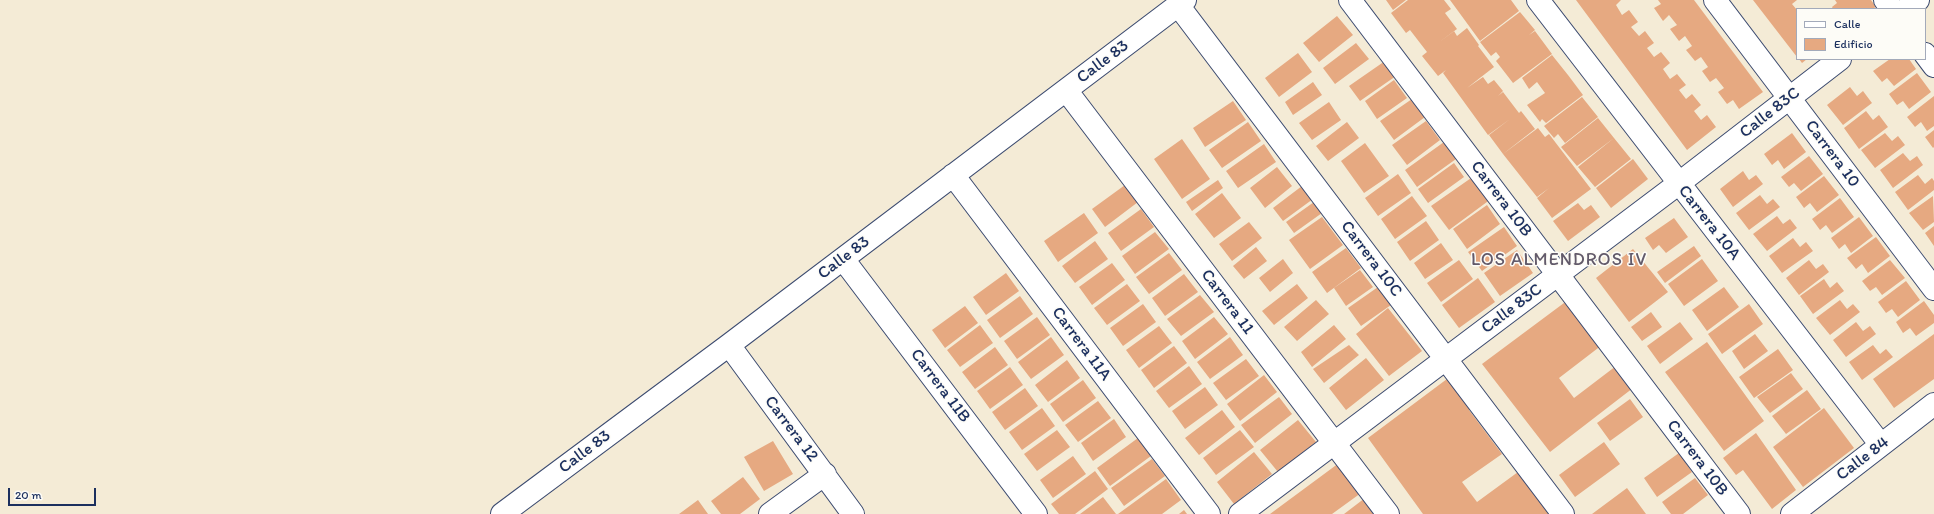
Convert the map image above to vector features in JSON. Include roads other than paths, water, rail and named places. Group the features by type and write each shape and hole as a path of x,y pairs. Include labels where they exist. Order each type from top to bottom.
{"street":[{"name":"Carrera 10B","path":"1350,0 1739,514"},
{"name":"Carrera 10A","path":"1538,0 1678,184 1881,445"},
{"name":"Carrera 10","path":"1715,0 1934,289"},
{"path":"1885,0 1891,8"},
{"path":"1907,8 1918,0"},
{"name":"Calle 83","path":"502,514 729,345 1182,3"},
{"name":"Carrera 10C","path":"1182,3 1563,514"},
{"path":"1926,55 1934,66"},
{"name":"Calle 83C","path":"1240,514 1678,184 1839,60"},
{"name":"Carrera 11","path":"1066,90 1388,514"},
{"name":"Carrera 11A","path":"953,175 1209,514"},
{"name":"Carrera 11B","path":"843,258 1036,514"},
{"name":"Carrera 12","path":"729,345 853,514"},
{"name":"Calle 84","path":"1792,514 1934,404"},
{"path":"770,514 825,474"}],"district":[{"name":"LOS ALMENDROS IV","path":"1559,260"}]}
